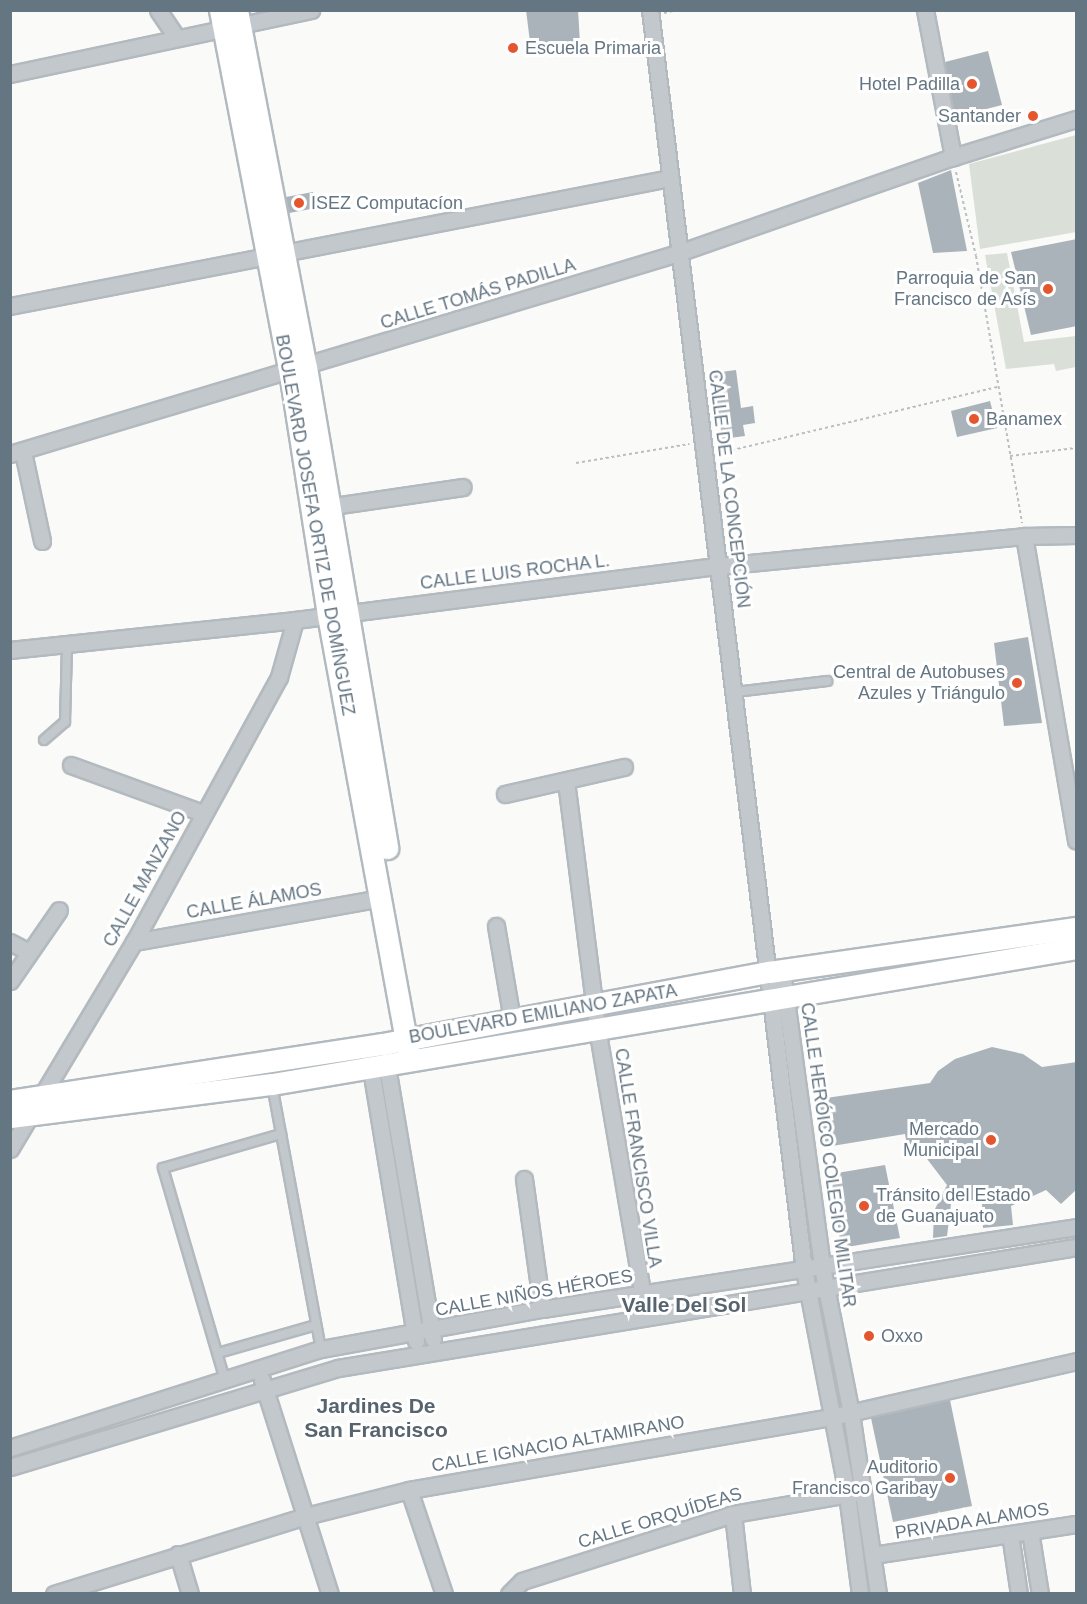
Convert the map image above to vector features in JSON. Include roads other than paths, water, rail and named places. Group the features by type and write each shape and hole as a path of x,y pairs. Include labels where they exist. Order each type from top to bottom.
{"street":[{"path":"158,10 176,37"},
{"path":"10,74 176,37 230,19 311,10"},
{"name":"CALLE DE LA CONCEPCIÓN","path":"650,10 681,252 702,450 775,971"},
{"path":"925,10 953,157"},
{"name":"BOULEVARD JOSEFA ORTIZ DE DOMÍNGUEZ","path":"230,19 326,507 337,614 412,1038"},
{"name":"CALLE TOMÁS PADILLA","path":"17,453 298,370 681,252 953,157 1077,119"},
{"path":"10,306 670,178"},
{"name":"BOULEVARD JOSEFA ORTIZ DE DOMÍNGUEZ","path":"298,370 381,898 412,1038"},
{"path":"17,453 42,541"},
{"path":"326,507 463,487"},
{"name":"CALLE LUIS ROCHA L.","path":"10,650 295,620 719,566 1024,536 1077,534"},
{"path":"1024,536 1077,841"},
{"name":"CALLE MANZANO","path":"10,1149 27,1109 134,942 279,677 295,620"},
{"path":"71,765 203,813"},
{"path":"505,794 624,767"},
{"name":"CALLE FRANCISCO VILLA","path":"566,781 596,1005 597,1028 646,1315"},
{"name":"CALLE ÁLAMOS","path":"134,942 381,898"},
{"path":"10,981 59,910"},
{"path":"496,926 512,1020"},
{"name":"BOULEVARD EMILIANO ZAPATA","path":"27,1109 775,971 1076,928"},
{"path":"10,942 29,952"},
{"name":"BOULEVARD EMILIANO ZAPATA","path":"10,1101 27,1109 272,1084 1077,948"},
{"name":"CALLE HERÓICO COLEGIO MILITAR","path":"775,971 822,1267 864,1491 878,1593"},
{"name":"CALLE HERÓICO COLEGIO MILITAR","path":"779,998 804,1270 847,1494 860,1593"},
{"path":"412,1038 416,1060"},
{"path":"375,1045 434,1351"},
{"path":"379,1066 417,1354"},
{"path":"524,1179 542,1309"},
{"name":"CALLE NIÑOS HÉROES","path":"10,1448 225,1382 321,1349 542,1309 1077,1227"},
{"path":"10,1467 265,1388 338,1368 646,1315 807,1292 1077,1247"},
{"name":"CALLE IGNACIO ALTAMIRANO","path":"54,1593 306,1516 409,1490 832,1417 1077,1361"},
{"path":"259,1371 330,1593"},
{"path":"409,1490 444,1593"},
{"name":"CALLE ORQUÍDEAS","path":"510,1593 522,1581 733,1514 864,1491"},
{"path":"733,1514 742,1593"},
{"name":"PRIVADA ALAMOS","path":"873,1555 1077,1524"},
{"path":"1030,1531 1040,1593"},
{"path":"1010,1534 1019,1593"},
{"path":"178,1554 190,1593"}],"lane":[{"path":"44,740 65,722 68,643"},
{"path":"735,692 827,681"},
{"path":"272,1084 321,1349"},
{"path":"225,1382 163,1168 281,1134"},
{"path":"218,1353 316,1325"}],"place":[{"name":"Escuela Primaria","path":"513,48"},
{"name":"Hotel Padilla","path":"972,84"},
{"name":"Santander","path":"1033,116"},
{"name":"ISEZ Computacíon","path":"299,203"},
{"name":"Parroquia de San Francisco de Asís","path":"1048,289"},
{"name":"Banamex","path":"974,419"},
{"name":"Central de Autobuses Azules y Triángulo","path":"1017,683"},
{"name":"Mercado Municipal","path":"991,1140"},
{"name":"Tránsito del Estado de Guanajuato","path":"864,1206"},
{"name":"Oxxo","path":"869,1336"},
{"name":"Auditorio Francisco Garibay","path":"950,1478"}],"district":[{"name":"Valle Del Sol","path":"684,1305"},
{"name":"Jardines De San Francisco","path":"376,1418"}]}
